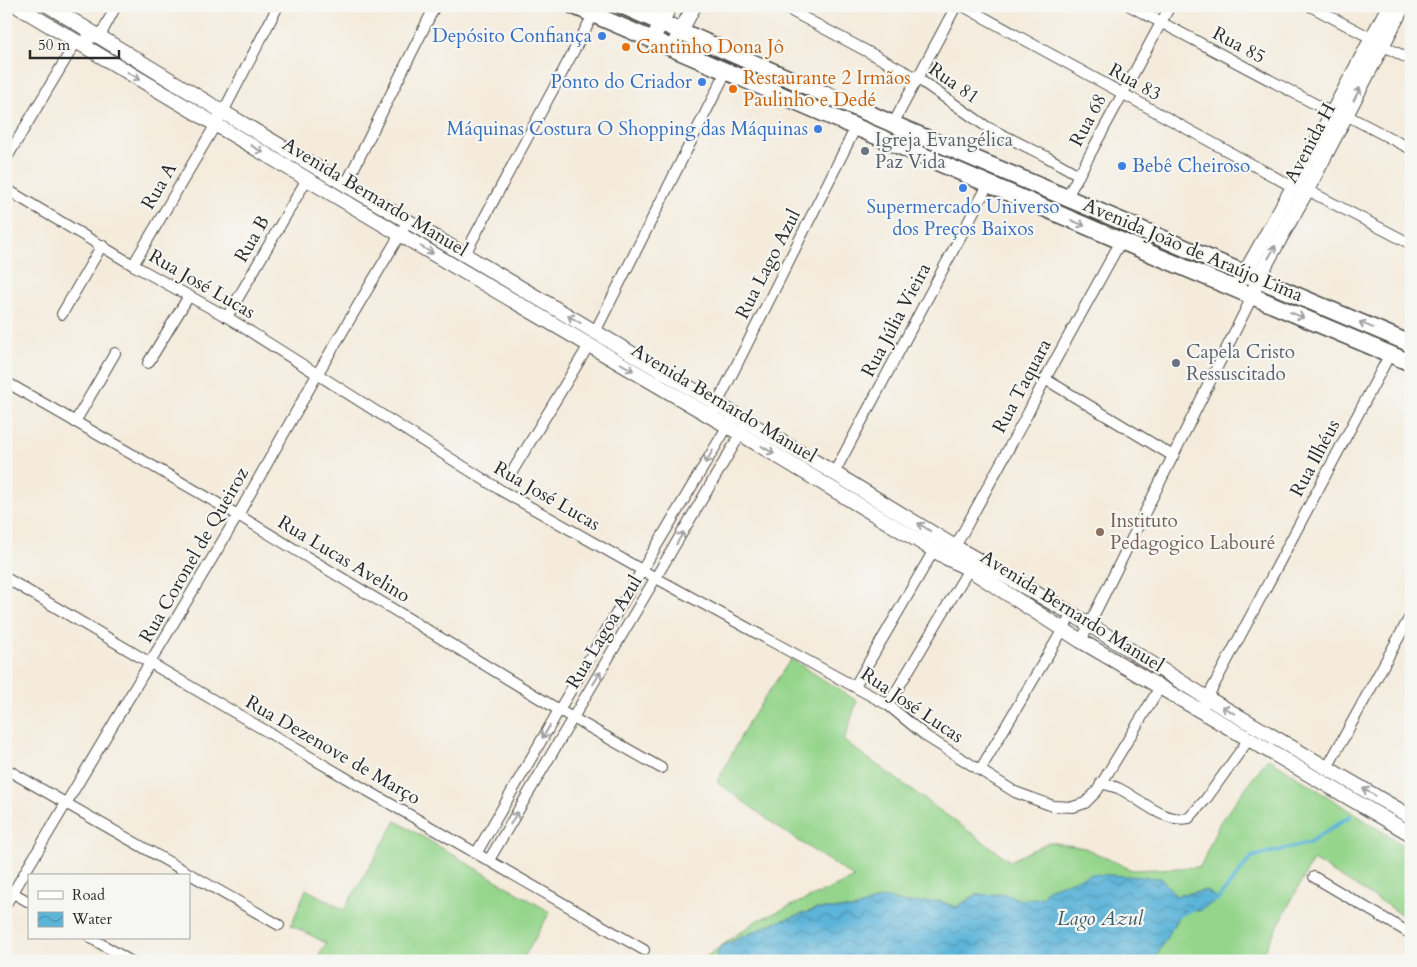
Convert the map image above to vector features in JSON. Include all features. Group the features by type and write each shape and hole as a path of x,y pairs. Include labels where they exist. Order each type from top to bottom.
{"main road":[{"name":"Avenida João de Araújo Lima","path":"574,6 988,185 1411,363"},
{"name":"Avenida João de Araújo Lima","path":"622,6 893,124 1411,344"}],"street":[{"name":"Avenida Bernardo Manuel","path":"17,6 507,297 592,338"},
{"name":"Avenida Bernardo Manuel","path":"48,6 223,112 515,284 592,338 744,428 864,508 969,569 1081,641 1160,687 1204,704 1327,768 1411,817"},
{"path":"6,159 76,42 100,36 116,6"},
{"name":"Rua A","path":"133,265 223,112 278,6"},
{"path":"346,184 435,6"},
{"path":"652,40 670,6"},
{"path":"672,48 694,6"},
{"name":"Rua 81","path":"782,6 917,78 987,128 1045,156 1079,176"},
{"path":"893,124 956,6"},
{"name":"Rua 83","path":"962,6 1121,95 1292,187"},
{"name":"Rua 85","path":"1130,6 1332,113"},
{"name":"Rua 68","path":"1067,197 1170,6"},
{"path":"1310,6 1411,60"},
{"name":"Avenida H","path":"1236,289 1251,275 1307,190 1346,114 1377,42 1389,6"},
{"name":"Avenida H","path":"1252,296 1251,275 1292,187 1332,113 1377,42 1403,6"},
{"path":"465,254 593,15"},
{"path":"512,472 592,338 726,72"},
{"path":"1346,114 1411,149"},
{"name":"Rua Lago Azul","path":"713,410 856,127"},
{"name":"Rua B","path":"227,317 307,179"},
{"name":"Rua Júlia Vieira","path":"834,472 988,185"},
{"name":"Rua José Lucas","path":"6,189 133,265 227,317 502,491 888,705 927,737 1015,792 1053,806 1073,807 1081,805 1090,799 1101,783"},
{"path":"1307,190 1411,244"},
{"name":"Rua Coronel de Queiroz","path":"6,904 151,664 318,373 408,221"},
{"name":"Rua Taquara","path":"955,547 1028,413 1044,379 1121,241"},
{"path":"62,314 102,245"},
{"path":"507,297 515,284"},
{"path":"148,363 189,296"},
{"path":"1081,641 1252,296"},
{"path":"75,422 115,353"},
{"name":"Rua Ilhéus","path":"1204,704 1390,354"},
{"path":"1044,379 1173,456"},
{"name":"Rua Lucas Avelino","path":"6,382 238,515 573,719 661,768"},
{"name":"Rua Lagoa Azul","path":"477,852 558,710 731,420"},
{"name":"Avenida Bernardo Manuel","path":"744,428 834,472 955,547 1089,624 1204,704 1249,739 1411,834"},
{"name":"Rua Lagoa Azul","path":"490,860 744,428"},
{"path":"864,508 873,496"},
{"path":"855,686 934,550"},
{"path":"888,705 969,569"},
{"name":"Rua Dezenove de Março","path":"6,578 368,791 477,852 644,950"},
{"path":"980,770 1072,614"},
{"path":"1327,768 1411,614"},
{"path":"1160,687 1101,783 1119,788 1162,814 1177,818 1189,818 1206,799 1249,739"},
{"path":"6,769 190,874"},
{"path":"190,874 280,925"},
{"path":"1314,877 1411,934"},
{"path":"13,893 28,901"},
{"path":"94,940 130,961"}],"green space":[{"path":"791,659 857,701 844,741 1010,861 1049,842 1085,848 1132,870 1200,867 1220,822 1268,758 1411,850 1411,920 1313,860 1259,961 1149,961 1157,955 1182,910 1200,911 1206,890 1175,896 1043,897 1020,900 1005,894 976,895 956,907 939,901 908,903 882,898 854,909 817,909 771,924 720,947 715,961 700,961 756,921 855,878 782,830 717,782 749,721"},
{"path":"396,821 550,912 522,961 316,961 326,943 291,925 306,889 344,910"}],"water":[{"name":"Lago Azul","path":"1092,874 1161,878 1176,896 1206,890 1218,899 1200,911 1182,910 1157,955 1149,961 715,961 720,947 771,924 817,909 854,909 882,898 908,903 939,901 956,907 976,895 1005,894 1020,900 1043,897 1047,889"}],"waterway":[{"path":"1215,900 1218,899 1252,857 1309,843 1350,816"},
{"path":"1176,916 1193,909"}],"place":[{"name":"Depósito Confiança","path":"602,36"},
{"name":"Cantinho Dona Jô","path":"626,47"},
{"name":"Ponto do Criador","path":"702,82"},
{"name":"Restaurante 2 Irmãos Paulinho e Dedé","path":"733,89"},
{"name":"Máquinas Costura O Shopping das Máquinas","path":"818,129"},
{"name":"Igreja Evangélica Paz Vida","path":"865,151"},
{"name":"Bebê Cheiroso","path":"1122,166"},
{"name":"Supermercado Universo dos Preços Baixos","path":"963,188"},
{"name":"Capela Cristo Ressuscitado","path":"1176,363"},
{"name":"Instituto Pedagogico Labouré","path":"1100,532"}]}
